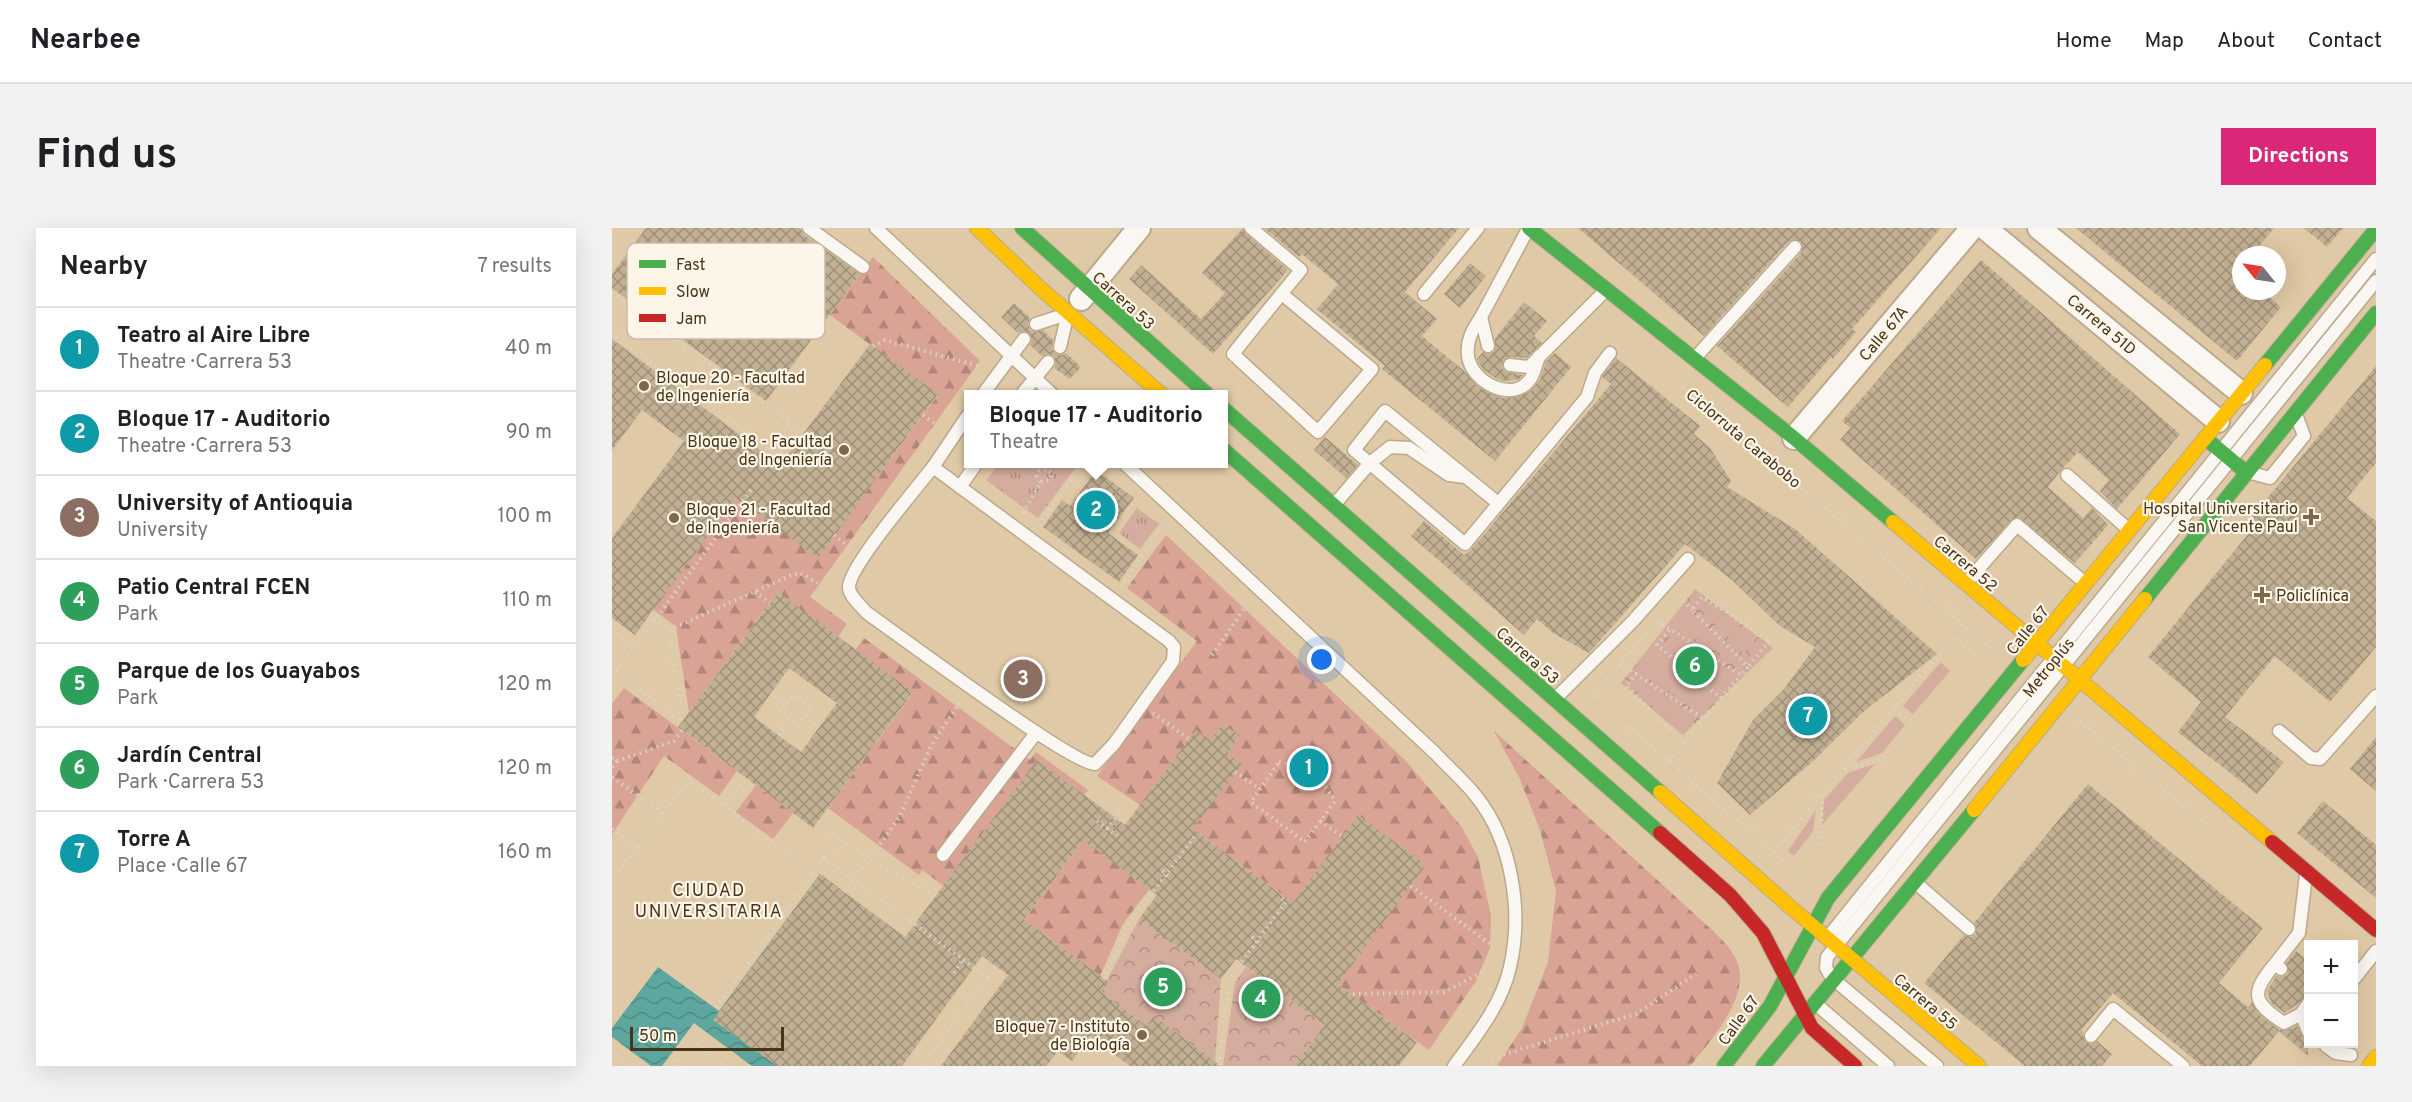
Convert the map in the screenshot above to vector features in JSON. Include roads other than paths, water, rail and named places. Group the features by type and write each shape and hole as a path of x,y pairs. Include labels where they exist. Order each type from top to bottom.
{"main road":[{"path":"977,228 1068,313 1156,390"},
{"name":"Carrera 53","path":"1022,228 1089,291 1201,390"},
{"name":"Carrera 52","path":"1529,228 1794,438 2376,930"},
{"name":"Calle 67","path":"1724,1066 1760,1022 1828,898 2376,229"},
{"path":"1763,1066 1916,882 2376,313"},
{"name":"Carrera 53","path":"1228,414 1831,942"},
{"path":"2212,430 2226,455 2247,473"},
{"path":"1228,454 1730,895 1763,933 1804,1017 1818,1034 1855,1066"},
{"name":"Carrera 55","path":"1831,942 1979,1066"},
{"path":"2369,1066 2376,1057"}],"street":[{"path":"1068,313 1089,291 1139,228"},
{"name":"Calle 67A","path":"1794,438 1972,228"},
{"name":"Carrera 51D","path":"1985,228 2212,430"},
{"name":"Carrera 51D","path":"2039,228 2241,393"}],"lane":[{"path":"809,228 863,267"},
{"path":"876,228 1048,390"},
{"path":"1251,228 1301,270 1233,354 1318,432 1372,369 1282,294"},
{"path":"1424,294 1478,228"},
{"path":"1529,228 1470,334 1468,357 1474,370 1489,385 1509,392 1522,387 1531,378 1539,356"},
{"path":"1694,359 1795,248"},
{"name":"Metroplús","path":"1888,1066 1804,990 1802,979 1813,956 1831,942 2058,663 2226,455 2376,259"},
{"name":"Metroplús","path":"2226,455 2376,281"},
{"path":"1510,366 1528,367 1606,289"},
{"path":"1036,324 1068,313"},
{"path":"1060,347 1068,313"},
{"path":"1481,317 1488,346"},
{"path":"986,390 1024,339"},
{"path":"1498,503 1385,411 1354,450 1465,544 1587,397 1596,373 1610,353"},
{"path":"1025,390 1048,362"},
{"path":"2247,473 2270,478 2276,471 2304,436 2295,413"},
{"path":"933,467 1169,641 1174,647 1173,662 1114,744 1095,764 1085,763 1036,733 867,613 852,595 849,586 863,557 964,423"},
{"path":"1333,506 1370,463 1390,447 1409,448 1449,475 1466,477"},
{"path":"960,487 973,468"},
{"path":"1129,468 1435,753 1477,797 1498,833 1511,874 1515,925 1510,968 1498,1000 1454,1066"},
{"path":"2067,475 2130,530"},
{"path":"1965,584 2017,525 2085,584"},
{"path":"1554,700 1633,621 1688,559"},
{"path":"2279,731 2311,758 2320,759 2376,696"},
{"path":"944,855 1036,733"},
{"path":"2304,1010 2292,1021 2284,1023 2262,1005 2256,992 2259,982 2278,966 2300,933 2306,871"},
{"path":"1916,882 1969,929"},
{"name":"Metroplús","path":"1831,942 1826,963 1828,972 1836,980"},
{"path":"2358,974 2376,951"},
{"path":"1836,980 1937,1066"},
{"path":"2091,1036 2113,1009 2183,1066"},
{"path":"2329,1048 2354,1061"}],"water":[{"path":"820,874 838,887 782,1058 777,1066 752,1066 694,1023 662,1066 651,1066 612,1037 612,1028 658,967 719,1011"}],"place":[{"name":"Bloque 20 - Facultad de Ingeniería","path":"644,386"},
{"name":"Bloque 18 - Facultad de Ingeniería","path":"844,450"},
{"name":"Bloque 17 - Auditorio","path":"1096,510"},
{"name":"Hospital Universitario San Vicente Paul","path":"2311,517"},
{"name":"Bloque 21 - Facultad de Ingeniería","path":"674,518"},
{"name":"Policlínica","path":"2262,595"},
{"name":"Jardín Central","path":"1695,666"},
{"name":"University of Antioquia","path":"1023,679"},
{"name":"Torre A","path":"1808,716"},
{"name":"Teatro al Aire Libre","path":"1309,768"},
{"name":"Parque de los Guayabos","path":"1163,987"},
{"name":"Patio Central FCEN","path":"1261,999"},
{"name":"Bloque 7 - Instituto de Biología","path":"1142,1035"}],"district":[{"name":"CIUDAD UNIVERSITARIA","path":"709,900"}]}
